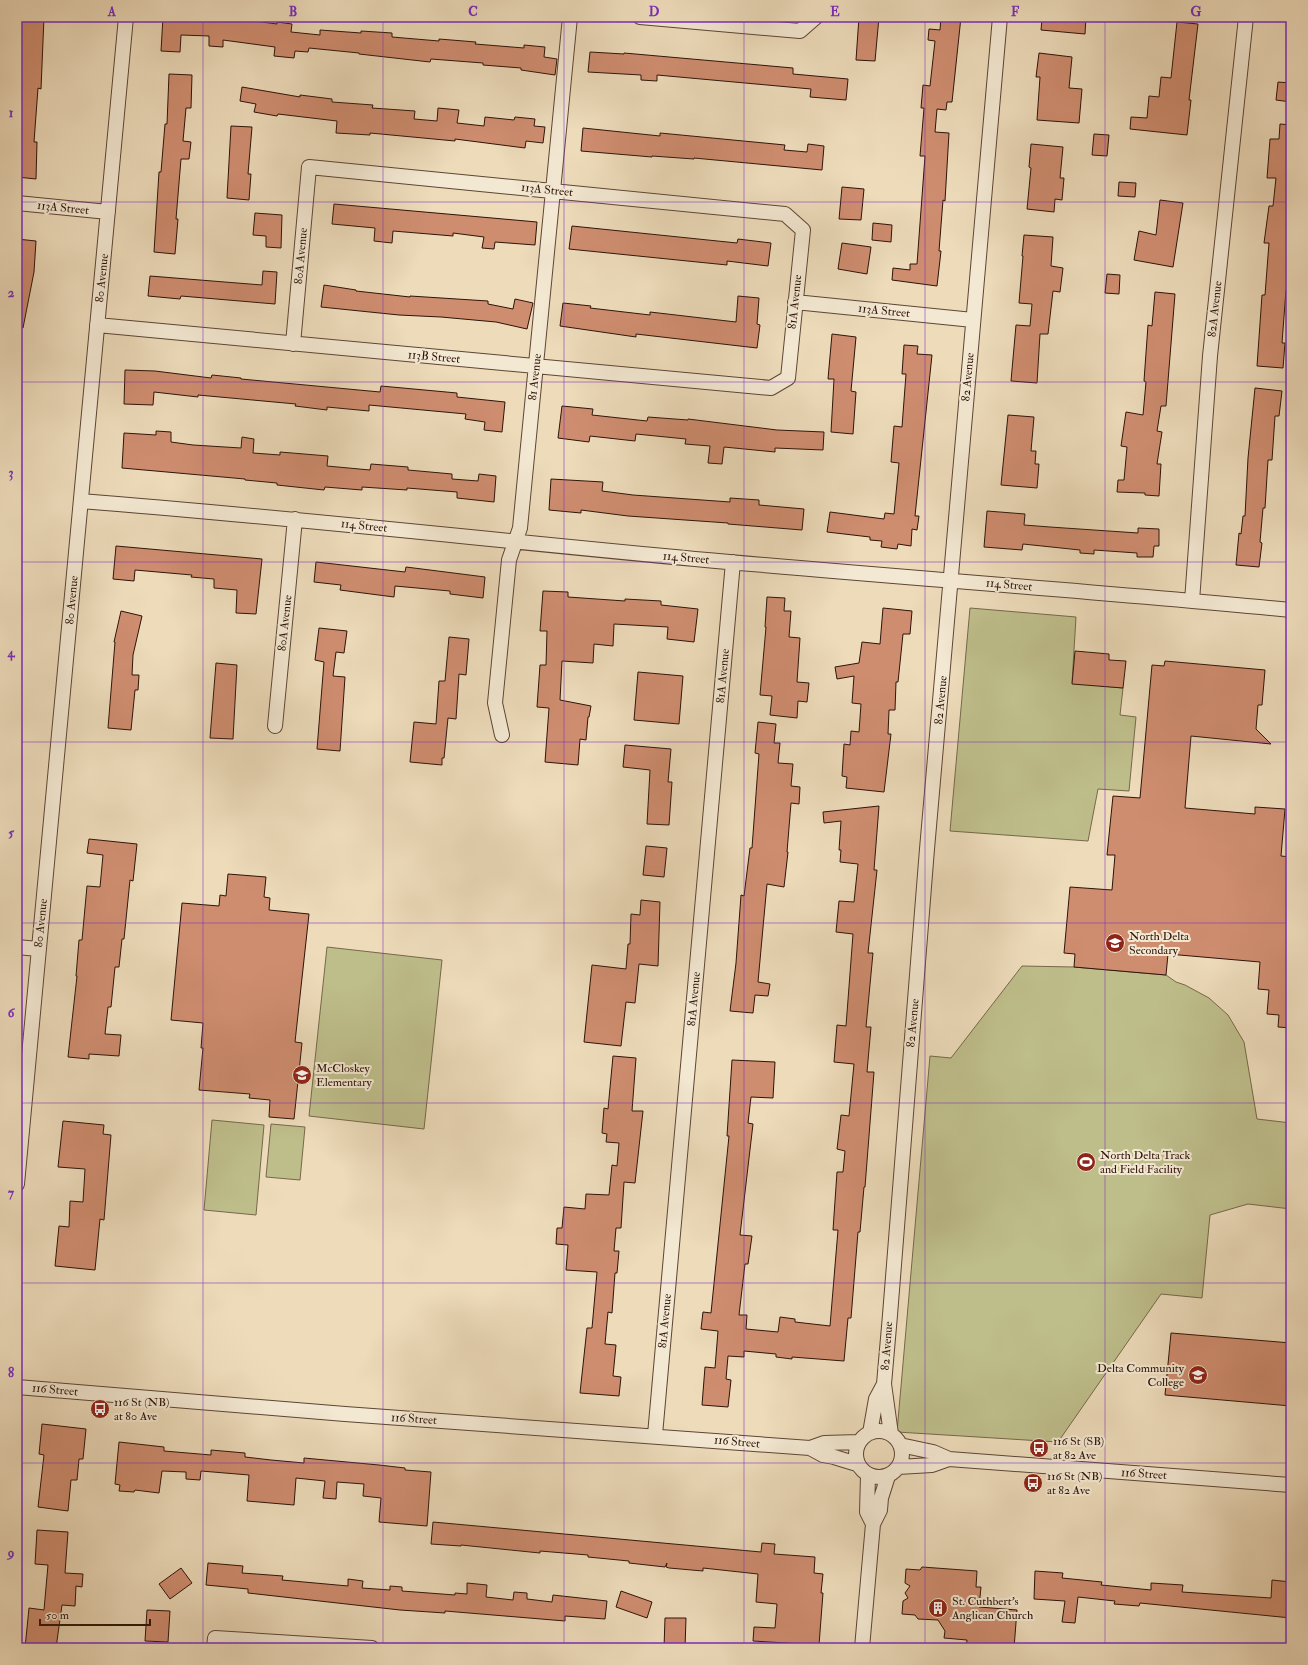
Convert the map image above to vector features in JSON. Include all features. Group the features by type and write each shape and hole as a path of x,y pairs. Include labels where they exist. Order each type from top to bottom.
{"street":[{"name":"80 Avenue","path":"17,1184 126,17"},
{"name":"81 Avenue","path":"502,735 495,703 509,560 520,528 570,17"},
{"path":"640,17 800,31 816,17"},
{"name":"82 Avenue","path":"891,1434 884,1384 927,849 1000,17"},
{"name":"82A Avenue","path":"1192,601 1210,356 1246,17"},
{"name":"113A Street","path":"308,167 785,214"},
{"name":"80A Avenue","path":"293,344 308,167"},
{"name":"113A Street","path":"17,203 108,212"},
{"name":"81A Avenue","path":"771,388 788,378 803,230 785,214"},
{"name":"113A Street","path":"795,302 973,320"},
{"name":"113B Street","path":"97,325 771,388"},
{"name":"114 Street","path":"81,501 295,519 515,542 733,562 1291,610"},
{"name":"80A Avenue","path":"275,726 295,519"},
{"name":"81A Avenue","path":"655,1435 733,562"},
{"path":"17,947 38,949"},
{"name":"82 Avenue","path":"870,1433 876,1399 884,1384"},
{"name":"116 Street","path":"17,1387 810,1448 823,1455 834,1456 857,1464"},
{"path":"862,1648 873,1524 880,1510 882,1498 893,1471 902,1460 900,1445 891,1434 877,1431 870,1433 859,1442 856,1450 857,1464 862,1471 875,1478 893,1471"},
{"name":"116 Street","path":"810,1448 824,1443 859,1442"},
{"name":"116 Street","path":"900,1445 933,1452 949,1459 1291,1485"},
{"name":"116 Street","path":"893,1471 932,1465 949,1459"},
{"path":"868,1475 867,1512 873,1524"},
{"path":"215,1643 372,1648"}],"green space":[{"path":"970,608 1076,617 1072,683 1123,688 1120,715 1136,717 1129,791 1098,789 1088,841 950,831"},
{"path":"327,947 442,960 424,1129 309,1116"},
{"name":"North Delta Track and Field Facility","path":"1022,966 1074,967 1166,975 1176,982 1185,985 1209,998 1228,1015 1244,1042 1257,1119 1291,1123 1291,1209 1248,1204 1210,1215 1202,1298 1161,1294 1058,1442 897,1432 930,1056 951,1058"},
{"path":"212,1120 264,1125 256,1215 204,1210"},
{"path":"271,1124 305,1127 300,1180 266,1177"}],"building":[{"path":"17,17 44,17 41,89 38,88 34,142 37,142 36,179 17,177"},
{"path":"163,17 225,17 277,24 277,22 292,24 291,32 320,35 320,30 361,33 361,31 392,33 392,37 439,41 439,39 476,42 475,44 524,48 524,45 545,47 544,57 557,59 555,75 521,70 521,68 483,65 483,63 431,59 430,62 309,48 308,52 295,51 294,58 274,56 275,47 223,40 223,47 209,46 209,36 181,35 180,52 161,51"},
{"path":"859,17 879,17 875,61 856,60"},
{"path":"941,17 961,17 952,102 947,102 946,110 937,109 935,132 949,133 945,201 943,200 939,251 941,251 937,286 892,280 893,268 910,270 910,264 917,264 925,156 920,156 924,108 921,108 923,85 930,86 935,41 928,40 929,29 940,30"},
{"path":"1044,17 1086,17 1085,34 1041,30 1042,19 1044,19"},
{"path":"1177,22 1198,24 1189,100 1191,100 1187,135 1130,129 1131,117 1147,118 1149,96 1159,97 1161,77 1171,78"},
{"path":"590,52 624,53 793,68 793,74 848,79 846,100 810,97 811,89 657,75 657,81 641,80 641,75 588,72"},
{"path":"1039,53 1072,57 1069,88 1082,89 1079,123 1037,120 1040,77 1036,77"},
{"path":"169,74 192,75 191,108 186,108 183,141 191,142 189,159 181,159 176,219 178,219 175,254 154,252 159,172 161,172 165,124 167,124"},
{"path":"1278,82 1291,83 1291,102 1276,100"},
{"path":"242,87 300,97 300,95 332,99 332,102 373,105 372,108 415,111 414,119 437,121 438,108 459,110 457,123 484,126 485,117 514,120 515,117 535,119 534,126 545,127 543,143 526,141 525,148 455,139 455,141 370,133 370,135 336,133 337,121 278,114 277,116 254,112 256,104 240,101"},
{"path":"1280,124 1291,125 1291,290 1286,290 1282,343 1285,343 1283,368 1257,366 1262,295 1265,295 1269,243 1264,243 1269,206 1273,206 1276,178 1267,178 1270,139 1279,139"},
{"path":"231,126 252,127 248,174 251,174 249,200 227,198"},
{"path":"583,128 660,136 660,133 785,145 784,150 807,152 808,144 824,146 822,170 694,158 652,157 581,151"},
{"path":"1094,134 1109,135 1107,156 1092,155"},
{"path":"1031,144 1063,147 1060,178 1064,178 1062,200 1055,199 1054,212 1027,209 1031,168 1029,167"},
{"path":"1119,182 1136,183 1135,197 1118,196"},
{"path":"842,187 864,189 861,220 839,219"},
{"path":"1160,200 1183,203 1173,267 1134,260 1139,231 1156,235"},
{"path":"334,204 537,222 535,245 495,242 494,249 482,248 484,237 453,233 453,236 393,231 392,243 374,241 375,228 332,224"},
{"path":"255,213 282,215 281,248 266,247 266,236 253,235"},
{"path":"873,223 892,225 891,242 872,240"},
{"path":"572,226 737,243 738,239 771,243 768,266 727,261 727,265 569,249"},
{"path":"1024,235 1053,237 1051,266 1063,268 1060,292 1053,291 1048,334 1040,334 1037,383 1011,381 1016,325 1030,326 1032,304 1019,303"},
{"path":"17,239 36,241 34,272 23,328 17,327"},
{"path":"842,243 871,247 867,274 838,269"},
{"path":"263,271 277,272 275,304 181,296 180,299 148,296 150,276 262,285"},
{"path":"1107,274 1120,275 1119,294 1105,293"},
{"path":"324,285 356,291 410,297 488,301 488,304 513,309 515,299 533,303 527,329 496,322 399,315 321,307"},
{"path":"1155,292 1175,294 1166,406 1161,406 1157,431 1162,432 1157,464 1161,464 1159,496 1145,495 1145,493 1117,492 1118,480 1124,480 1127,447 1121,446 1126,412 1143,415 1148,325 1152,326"},
{"path":"738,296 759,298 757,324 760,325 757,348 636,334 636,337 560,326 563,303 591,306 590,308 650,315 650,312 736,322"},
{"path":"832,334 856,337 851,391 856,392 853,434 831,432 834,379 828,379"},
{"path":"904,345 918,346 917,354 932,355 915,516 919,516 917,530 912,529 911,546 898,544 897,549 881,547 882,541 870,540 870,537 827,532 830,512 884,519 885,513 894,514 899,463 891,462 894,426 902,427 906,374 902,374"},
{"path":"125,370 155,371 211,378 212,375 380,392 381,386 457,393 457,397 505,402 502,432 484,430 485,422 465,419 466,414 369,405 369,411 327,407 327,410 295,406 296,404 198,395 198,397 154,392 153,405 124,404"},
{"path":"1255,388 1282,391 1279,416 1275,416 1272,460 1268,460 1259,567 1236,565 1239,533 1241,534 1243,516 1245,516 1248,458"},
{"path":"562,406 593,409 592,415 647,421 648,417 688,419 777,430 824,432 823,450 775,448 775,452 724,447 722,464 708,463 710,446 685,444 686,439 636,434 635,441 590,436 589,442 558,438"},
{"path":"1008,415 1034,417 1031,451 1036,451 1035,464 1039,464 1037,488 1001,485"},
{"path":"156,431 171,432 171,442 193,445 241,448 242,437 254,439 253,453 280,455 280,452 328,456 327,466 370,470 371,464 408,467 408,470 452,474 452,479 478,481 479,474 496,476 494,502 457,498 457,492 407,488 407,490 362,487 362,490 325,487 324,490 277,485 277,483 245,479 122,468 124,433 156,435"},
{"path":"551,479 603,482 602,491 633,495 730,502 730,498 759,500 759,505 804,509 802,530 628,516 581,510 581,513 549,510"},
{"path":"987,511 1025,514 1024,525 1138,533 1138,528 1159,529 1159,546 1154,546 1153,557 1137,557 1137,553 1094,550 1094,554 1080,553 1080,550 1023,544 1022,550 984,547"},
{"path":"116,546 262,559 256,614 236,613 237,590 214,588 214,579 191,577 192,575 135,570 134,581 113,579"},
{"path":"316,562 405,572 406,567 485,577 483,598 450,594 450,591 395,586 394,597 340,590 341,585 314,582"},
{"path":"543,591 568,592 568,597 625,601 625,599 661,601 661,605 698,609 694,642 667,639 668,627 614,624 613,646 594,644 593,663 562,661 560,700 591,706 588,717 586,740 580,739 578,765 545,762 549,708 537,707 540,665 546,665 547,631 540,631"},
{"path":"767,597 785,598 784,611 791,611 789,637 800,638 797,682 809,683 807,702 798,701 797,718 770,715 772,696 760,695"},
{"path":"883,608 912,611 910,634 903,634 898,682 896,682 895,710 889,710 888,734 891,734 884,792 846,788 847,777 842,776 844,744 850,745 851,731 859,732 861,704 852,703 854,676 837,679 835,667 859,663 862,642 880,644"},
{"path":"121,611 142,616 133,655 132,675 139,675 138,690 135,690 131,730 108,728 114,642"},
{"path":"319,628 347,631 344,653 336,652 333,676 345,677 340,751 317,749 324,662 315,660"},
{"path":"449,637 469,639 466,675 459,674 456,719 448,718 442,765 410,762 414,722 436,724 439,681 445,681"},
{"path":"1075,651 1109,654 1109,660 1126,661 1123,688 1072,684"},
{"name":"North Delta Secondary","path":"1165,661 1265,670 1262,705 1258,705 1256,729 1271,744 1191,736 1185,808 1255,814 1255,807 1285,809 1281,856 1291,857 1291,1028 1278,1027 1279,1015 1267,1014 1269,990 1258,989 1260,962 1168,954 1166,975 1074,967 1075,954 1064,953 1070,887 1112,890 1115,855 1107,855 1113,796 1140,798 1152,665 1164,666"},
{"path":"216,663 237,665 233,739 210,738"},
{"path":"638,672 683,676 679,724 634,720"},
{"path":"758,722 776,724 774,743 780,743 778,763 793,764 791,786 800,787 799,804 791,803 784,887 767,884 758,982 770,984 768,996 755,995 753,1013 730,1011 736,963 741,895 744,896 750,848 752,848 759,754 755,753"},
{"path":"625,745 671,749 668,782 672,782 669,825 647,824 650,770 623,767"},
{"path":"879,806 874,870 877,870 868,953 873,953 866,1027 871,1027 867,1072 874,1072 865,1187 860,1232 858,1232 851,1318 848,1318 844,1361 792,1357 792,1359 776,1357 776,1354 744,1351 744,1357 728,1356 726,1379 731,1380 728,1407 702,1405 705,1367 715,1368 718,1331 701,1329 703,1312 711,1313 729,1136 727,1136 732,1060 775,1062 773,1098 751,1097 748,1123 753,1124 740,1235 752,1236 748,1264 745,1264 739,1315 747,1315 746,1329 778,1332 780,1317 795,1319 795,1322 830,1326 838,1230 833,1230 837,1172 843,1172 845,1151 837,1149 841,1115 849,1116 854,1064 834,1062 837,1025 846,1026 853,934 836,932 839,901 854,902 858,864 840,862 841,850 839,850 841,821 824,823 823,812"},
{"path":"89,839 137,844 133,881 130,880 124,939 122,939 119,967 115,967 111,1007 108,1007 105,1034 121,1035 119,1056 89,1054 89,1059 68,1057 77,976 79,940 82,940 87,886 100,887 103,855 87,853"},
{"path":"646,846 667,848 664,877 643,875"},
{"path":"228,874 266,877 264,897 270,898 269,910 309,914 295,1042 302,1043 294,1119 269,1117 270,1100 249,1098 250,1094 199,1090 203,1048 201,1048 203,1023 171,1020 182,903 219,906 220,895 226,896"},
{"path":"641,900 660,902 658,966 639,964 635,1003 626,1002 621,1046 584,1042 592,965 626,969 628,944 630,944 631,914 640,915"},
{"path":"613,1056 636,1058 632,1111 643,1111 635,1183 624,1182 621,1228 616,1228 614,1251 619,1251 617,1273 615,1273 612,1313 608,1312 605,1344 616,1345 613,1376 621,1377 619,1396 580,1393 587,1328 592,1328 597,1272 566,1270 568,1245 556,1244 557,1228 562,1228 564,1207 585,1209 586,1194 609,1195 612,1165 617,1166 619,1143 606,1142 607,1134 602,1133 604,1108 608,1109"},
{"path":"63,1121 104,1125 103,1134 111,1135 104,1220 100,1219 95,1270 55,1266 59,1226 69,1227 70,1201 83,1202 85,1169 58,1167"},
{"path":"1171,1333 1291,1343 1291,1406 1165,1395"},
{"path":"42,1424 86,1429 83,1459 79,1459 77,1480 71,1480 68,1511 38,1507 44,1455 39,1454"},
{"path":"119,1442 164,1447 164,1451 211,1455 211,1450 245,1453 245,1457 271,1460 304,1463 304,1458 379,1465 405,1468 405,1470 431,1472 427,1526 379,1522 381,1498 363,1496 364,1484 337,1482 336,1499 323,1498 325,1481 296,1478 294,1505 247,1501 249,1475 201,1471 200,1480 186,1479 186,1472 162,1471 159,1493 135,1490 134,1492 119,1491 120,1485 115,1484"},
{"path":"433,1522 761,1552 762,1543 775,1544 774,1554 815,1557 814,1573 823,1574 819,1645 753,1641 754,1627 775,1628 777,1604 756,1602 758,1574 703,1568 703,1571 669,1568 666,1567 667,1563 665,1567 629,1563 629,1561 588,1557 588,1555 540,1551 540,1553 461,1545 431,1544"},
{"path":"37,1530 68,1532 65,1573 83,1574 82,1587 76,1586 75,1606 62,1605 56,1648 25,1648 29,1608 44,1610 48,1565 35,1564"},
{"path":"208,1563 243,1566 242,1573 283,1576 282,1580 348,1586 348,1579 363,1581 362,1588 390,1590 390,1586 402,1587 402,1591 455,1595 455,1593 467,1594 467,1583 487,1585 486,1597 513,1600 514,1592 527,1593 527,1599 552,1602 553,1595 607,1601 605,1619 565,1616 565,1621 445,1611 445,1613 400,1610 248,1593 248,1589 206,1585"},
{"name":"St. Cuthbert's Anglican Church","path":"922,1567 977,1571 976,1587 981,1587 979,1607 1017,1610 1014,1648 966,1648 967,1640 944,1638 945,1631 938,1620 918,1619 915,1615 902,1614 903,1601 908,1598 905,1593 910,1586 905,1583 906,1569 920,1570"},
{"path":"181,1568 192,1583 170,1599 159,1584"},
{"path":"1035,1571 1063,1573 1062,1578 1102,1582 1101,1585 1151,1590 1151,1583 1183,1585 1182,1592 1271,1598 1272,1580 1291,1582 1291,1618 1140,1603 1139,1606 1114,1604 1115,1601 1078,1597 1075,1623 1062,1622 1065,1601 1034,1599"},
{"path":"621,1591 652,1602 647,1618 616,1607"},
{"path":"147,1610 170,1611 168,1642 145,1641"},
{"path":"665,1618 686,1618 685,1648 664,1648"}],"place":[{"name":"North Delta Secondary","path":"1115,943"},
{"name":"McCloskey Elementary","path":"302,1075"},
{"name":"North Delta Track and Field Facility","path":"1086,1162"},
{"name":"Delta Community College","path":"1198,1375"},
{"name":"116 St (NB) at 80 Ave","path":"100,1409"},
{"name":"116 St (SB) at 82 Ave","path":"1039,1448"},
{"name":"116 St (NB) at 82 Ave","path":"1033,1483"},
{"name":"St. Cuthbert's Anglican Church","path":"938,1608"}]}
